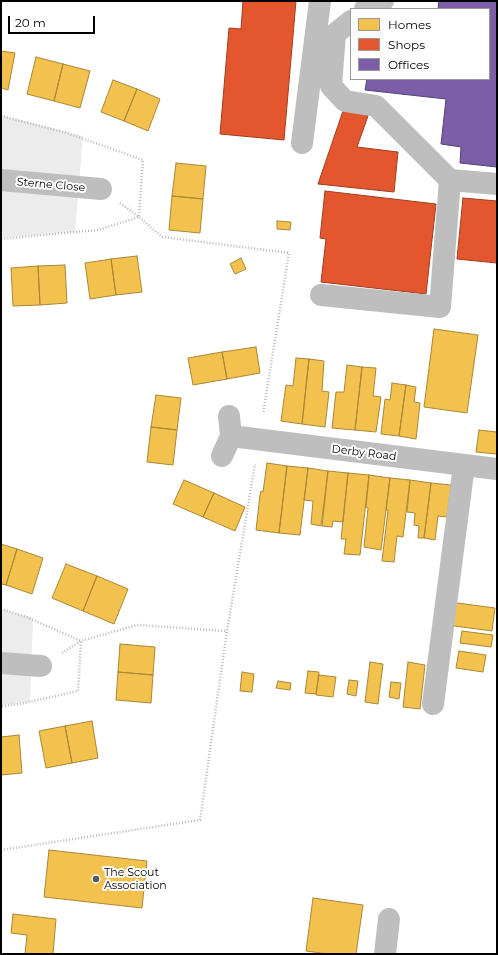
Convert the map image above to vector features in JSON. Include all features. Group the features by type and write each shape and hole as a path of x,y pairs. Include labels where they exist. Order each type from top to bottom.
{"street":[{"path":"302,142 320,1"},
{"path":"367,8 383,1"},
{"path":"350,22 335,34 331,86 345,102 376,106 450,180 497,184"},
{"name":"Sterne Close","path":"1,180 101,189"},
{"path":"321,295 440,307 450,180"},
{"name":"Derby Road","path":"222,456 230,426 259,440 497,469"},
{"path":"433,704 464,465"},
{"path":"1,663 41,666"},
{"path":"385,954 389,919"}],"path":[{"path":"1,850 200,820 227,631 289,253 162,237 139,217"},
{"path":"81,641 137,625 227,631"}],"shaded area":[{"path":"1,115 83,136 75,232 1,238"},
{"path":"1,609 33,618 30,702 1,705"}],"building: Homes":[{"path":"1,51 15,53 8,90 1,88"},
{"path":"36,57 63,64 54,101 27,94"},
{"path":"63,64 90,71 80,108 54,101"},
{"path":"113,80 137,89 124,121 101,112"},
{"path":"137,89 160,99 148,131 124,121"},
{"path":"176,163 206,166 203,199 172,196"},
{"path":"172,196 203,199 200,233 169,230"},
{"path":"277,221 291,222 290,230 277,229"},
{"path":"137,256 142,292 116,295 111,259"},
{"path":"241,258 246,269 235,274 230,264"},
{"path":"111,259 116,295 90,299 85,263"},
{"path":"65,265 67,303 40,305 38,266"},
{"path":"38,266 40,305 13,306 11,268"},
{"path":"434,329 478,335 467,413 424,407"},
{"path":"256,347 260,373 227,379 222,352"},
{"path":"222,352 227,379 193,385 188,358"},
{"path":"296,358 309,359 302,424 281,421 286,385 293,386"},
{"path":"309,359 324,361 322,391 329,392 325,427 302,424"},
{"path":"347,365 362,367 355,430 332,428 336,392 344,392"},
{"path":"362,367 376,368 373,396 381,397 376,432 355,430"},
{"path":"392,383 406,385 399,436 381,434 385,399 390,400"},
{"path":"406,385 416,387 414,402 420,403 416,439 399,436"},
{"path":"156,395 181,398 177,430 151,427"},
{"path":"151,427 177,430 173,465 147,462"},
{"path":"479,430 497,432 497,454 476,452"},
{"path":"267,463 287,466 279,533 256,530 260,495 261,491 263,492"},
{"path":"287,466 308,468 300,535 279,533"},
{"path":"308,468 328,471 321,526 311,524 313,501 304,500"},
{"path":"328,471 348,473 343,522 333,521 332,527 322,526"},
{"path":"348,473 369,475 360,555 344,554 346,539 341,539"},
{"path":"369,475 390,478 381,550 364,547 368,508 366,507"},
{"path":"390,478 410,480 403,537 397,536 394,562 382,561"},
{"path":"184,480 214,493 203,517 173,504"},
{"path":"410,480 431,483 424,538 418,538 419,526 414,525 415,513 407,512"},
{"path":"431,483 451,485 447,517 438,516 435,540 424,538"},
{"path":"214,493 245,507 235,531 203,517"},
{"path":"1,544 17,549 6,585 1,584"},
{"path":"17,549 43,558 32,594 6,585"},
{"path":"66,564 97,576 83,611 52,598"},
{"path":"97,576 128,589 114,624 83,611"},
{"path":"450,602 495,608 492,631 447,625"},
{"path":"462,631 493,635 491,647 460,643"},
{"path":"120,644 155,647 153,675 118,672"},
{"path":"459,651 486,655 483,672 456,668"},
{"path":"370,662 383,664 378,704 365,702"},
{"path":"408,662 425,665 420,709 403,707"},
{"path":"308,671 319,672 316,694 305,693"},
{"path":"118,672 153,675 151,703 116,700"},
{"path":"242,672 254,674 252,692 240,691"},
{"path":"319,675 336,677 333,697 316,695"},
{"path":"349,680 358,681 356,696 347,694"},
{"path":"278,681 291,683 290,690 276,688"},
{"path":"391,682 401,683 399,699 389,697"},
{"path":"92,721 98,758 72,763 65,726"},
{"path":"65,726 72,763 46,768 39,731"},
{"path":"19,735 22,773 1,775 1,737"},
{"name":"The Scout Association","path":"49,850 147,861 142,908 44,897"},
{"path":"313,898 363,905 356,954 328,954 306,951"},
{"path":"13,914 56,919 53,954 25,954 27,935 11,933"}],"building: Shops":[{"path":"243,1 296,1 284,140 220,134 229,28 241,29"},
{"path":"344,108 368,116 357,147 398,152 394,192 318,184"},
{"path":"325,191 436,204 426,294 321,282 326,239 320,238"},
{"path":"463,198 497,201 497,263 457,259"}],"building: Offices":[{"path":"439,1 497,1 497,167 460,163 461,147 441,144 446,99 365,90 367,80 490,80 490,8 438,8"}],"place":[{"name":"The Scout Association","path":"96,879"}]}
